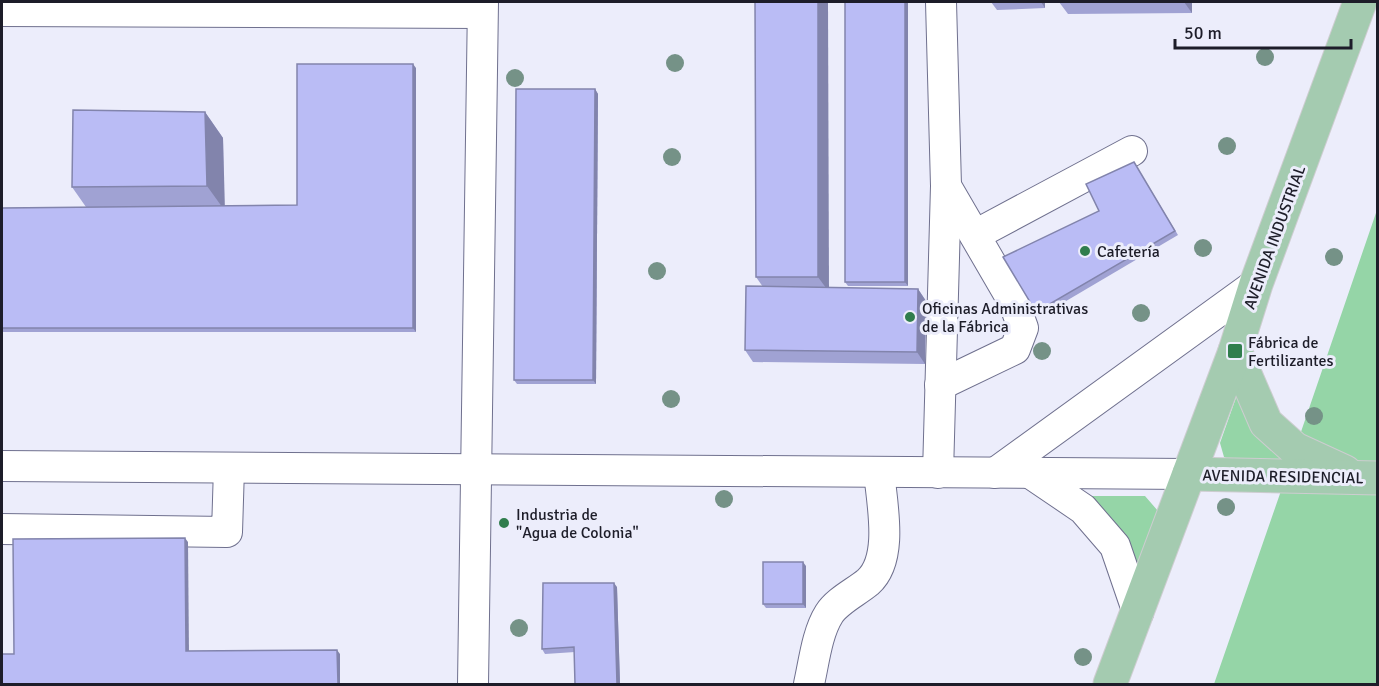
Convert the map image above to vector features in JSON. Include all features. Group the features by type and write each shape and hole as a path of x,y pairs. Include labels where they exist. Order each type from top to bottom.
{"main road":[{"name":"AVENIDA INDUSTRIAL","path":"1110,684 1235,351 1256,284 1360,2"},
{"path":"1235,351 1266,423 1295,449 1368,478"},
{"name":"AVENIDA RESIDENCIAL","path":"1189,474 1368,478"}],"lane":[{"path":"938,473 946,186 941,2"},
{"path":"2,11 483,7 473,684"},
{"path":"975,236 1132,151"},
{"path":"940,385 1014,349 1023,328 1014,303 946,186"},
{"path":"995,473 1256,284"},
{"path":"2,466 1189,474"},
{"path":"2,529 227,532 229,468"},
{"path":"808,684 824,623 831,611 870,580 880,567 885,526 879,472"},
{"path":"1030,473 1083,509 1115,546 1138,613"}],"green space":[{"path":"1377,210 1377,684 1214,684 1291,462 1239,465 1224,457 1220,443 1238,392 1291,461"},
{"path":"1090,496 1145,496 1158,511 1142,574 1128,543"}],"building":[{"path":"755,2 818,2 818,277 756,277"},
{"path":"845,2 905,2 905,282 845,282"},
{"path":"297,64 413,64 413,328 2,328 2,208 297,205"},
{"path":"516,89 595,89 593,380 514,380"},
{"path":"73,110 205,112 207,186 72,187"},
{"path":"1134,162 1175,231 1036,312 1003,257 1099,211 1086,184"},
{"path":"746,286 918,289 917,352 745,350"},
{"path":"185,538 186,651 337,650 338,684 2,684 2,654 14,654 13,539"},
{"path":"763,562 803,562 803,604 763,604"},
{"path":"543,583 614,583 617,684 575,684 574,647 542,649"}],"place":[{"name":"Cafetería","path":"1085,251"},
{"name":"Oficinas Administrativas de la Fábrica","path":"910,317"},
{"name":"Fábrica de Fertilizantes","path":"1235,351"},
{"name":"Industria de \"Agua de Colonia\"","path":"504,523"}]}
